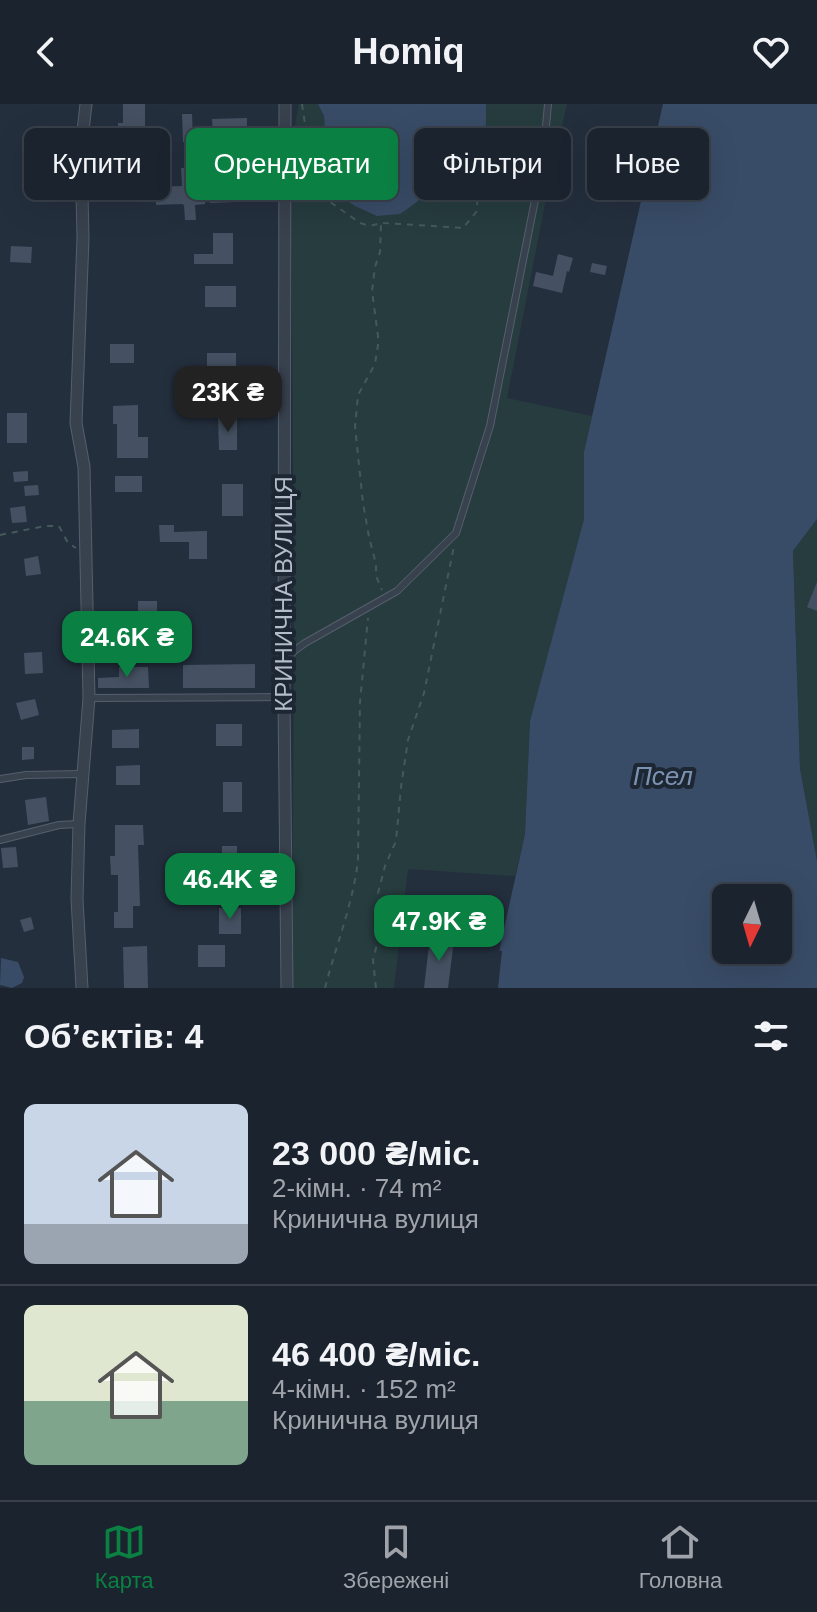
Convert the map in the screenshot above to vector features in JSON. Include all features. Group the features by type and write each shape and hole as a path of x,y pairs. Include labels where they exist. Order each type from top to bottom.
{"street":[{"path":"82,988 77,899 79,824 89,698 84,467 76,423 83,238 81,149 86,104"},
{"name":"КРИНИЧНА ВУЛИЦЯ","path":"285,104 287,988"}],"lane":[{"path":"284,663 305,643 397,591 456,533 490,426 543,160 548,104"},
{"path":"89,698 284,697"},
{"path":"0,779 26,775 82,774"},
{"path":"0,840 59,825 79,824"}],"path":[{"path":"302,104 310,181 316,192 360,223 370,226 381,223 463,228 477,211 478,179 487,167 497,161 506,164 523,185 527,205"},
{"path":"381,223 380,252 372,291 378,345 375,364 358,395 355,427 363,503 376,576 386,598"},
{"path":"0,535 59,526 68,543 85,549"},
{"path":"376,988 373,960 382,924 378,893 396,841 408,740 424,693 456,533"},
{"path":"325,988 357,871 360,702 369,606"}],"green space":[{"path":"299,104 318,104 324,116 324,128 294,128"},
{"path":"486,104 567,104 562,128 485,128"},
{"path":"398,194 417,202 546,200 507,398 592,416 584,452 584,519 530,721 525,834 515,876 408,869 394,988 292,988 291,200 398,200"},
{"path":"817,519 817,861 800,769 793,551"}],"water":[{"path":"318,104 486,104 485,128 414,128 414,200 419,200 400,214 377,216 346,200 398,200 398,128 325,128 324,116"},
{"name":"Псел","path":"663,104 817,104 817,519 793,551 800,769 817,861 817,988 494,988 525,834 530,721 584,519 584,452 641,200 709,200 709,128 658,128"},
{"path":"1,958 18,962 24,977 22,983 12,988 0,985"}],"pier":[{"path":"496,950 502,951 498,988 490,988"}],"building":[{"path":"123,104 145,104 145,128 118,128 118,123 123,123"},
{"path":"182,114 192,114 192,128 186,128 186,142 183,142"},
{"path":"247,118 247,128 213,128 212,119"},
{"path":"181,168 186,168 186,200 205,200 205,204 195,205 196,220 185,220 182,204 156,205 156,200 170,200 170,186 182,186"},
{"path":"210,200 237,200 237,202 210,203"},
{"path":"213,233 233,233 233,264 194,264 194,254 213,254"},
{"path":"11,246 32,247 31,263 10,262"},
{"path":"558,254 573,258 562,293 533,286 536,272 553,276"},
{"path":"592,263 607,266 605,275 590,272"},
{"path":"205,286 236,286 236,307 205,307"},
{"path":"110,344 134,344 134,363 110,363"},
{"path":"207,353 236,353 236,393 207,393"},
{"path":"138,405 138,437 148,437 148,458 117,458 117,424 113,424 113,406"},
{"path":"7,413 27,413 27,443 7,443"},
{"path":"218,418 237,418 237,450 219,450"},
{"path":"28,471 28,481 14,482 13,472"},
{"path":"115,476 142,476 142,492 115,492"},
{"path":"222,484 243,484 243,516 222,516"},
{"path":"38,485 39,495 25,496 24,486"},
{"path":"25,506 27,522 12,523 10,508"},
{"path":"159,525 174,525 174,532 207,531 207,559 189,559 189,542 160,542"},
{"path":"38,556 41,574 26,576 24,559"},
{"path":"817,582 817,611 807,607"},
{"path":"138,601 157,601 157,629 138,629"},
{"path":"42,652 43,673 25,674 24,653"},
{"path":"255,664 255,688 183,688 183,665"},
{"path":"119,667 148,667 149,688 98,688 98,678 119,677"},
{"path":"35,699 39,715 21,720 16,703"},
{"path":"216,724 242,724 242,746 216,746"},
{"path":"139,729 139,748 112,748 112,730"},
{"path":"22,747 34,747 34,759 22,760"},
{"path":"140,765 140,785 116,785 116,766"},
{"path":"223,782 242,782 242,812 223,812"},
{"path":"46,797 49,821 28,825 25,800"},
{"path":"115,825 143,825 144,845 138,845 140,906 133,906 133,928 114,928 114,912 118,912 118,875 111,875 110,856 115,856"},
{"path":"222,846 237,846 237,875 222,875"},
{"path":"16,847 18,867 3,868 1,848"},
{"path":"219,908 241,908 241,934 219,934"},
{"path":"31,917 34,929 24,932 20,920"},
{"path":"430,937 454,940 448,988 424,988"},
{"path":"198,945 225,945 225,967 198,967"},
{"path":"147,946 148,988 124,988 123,947"}]}
